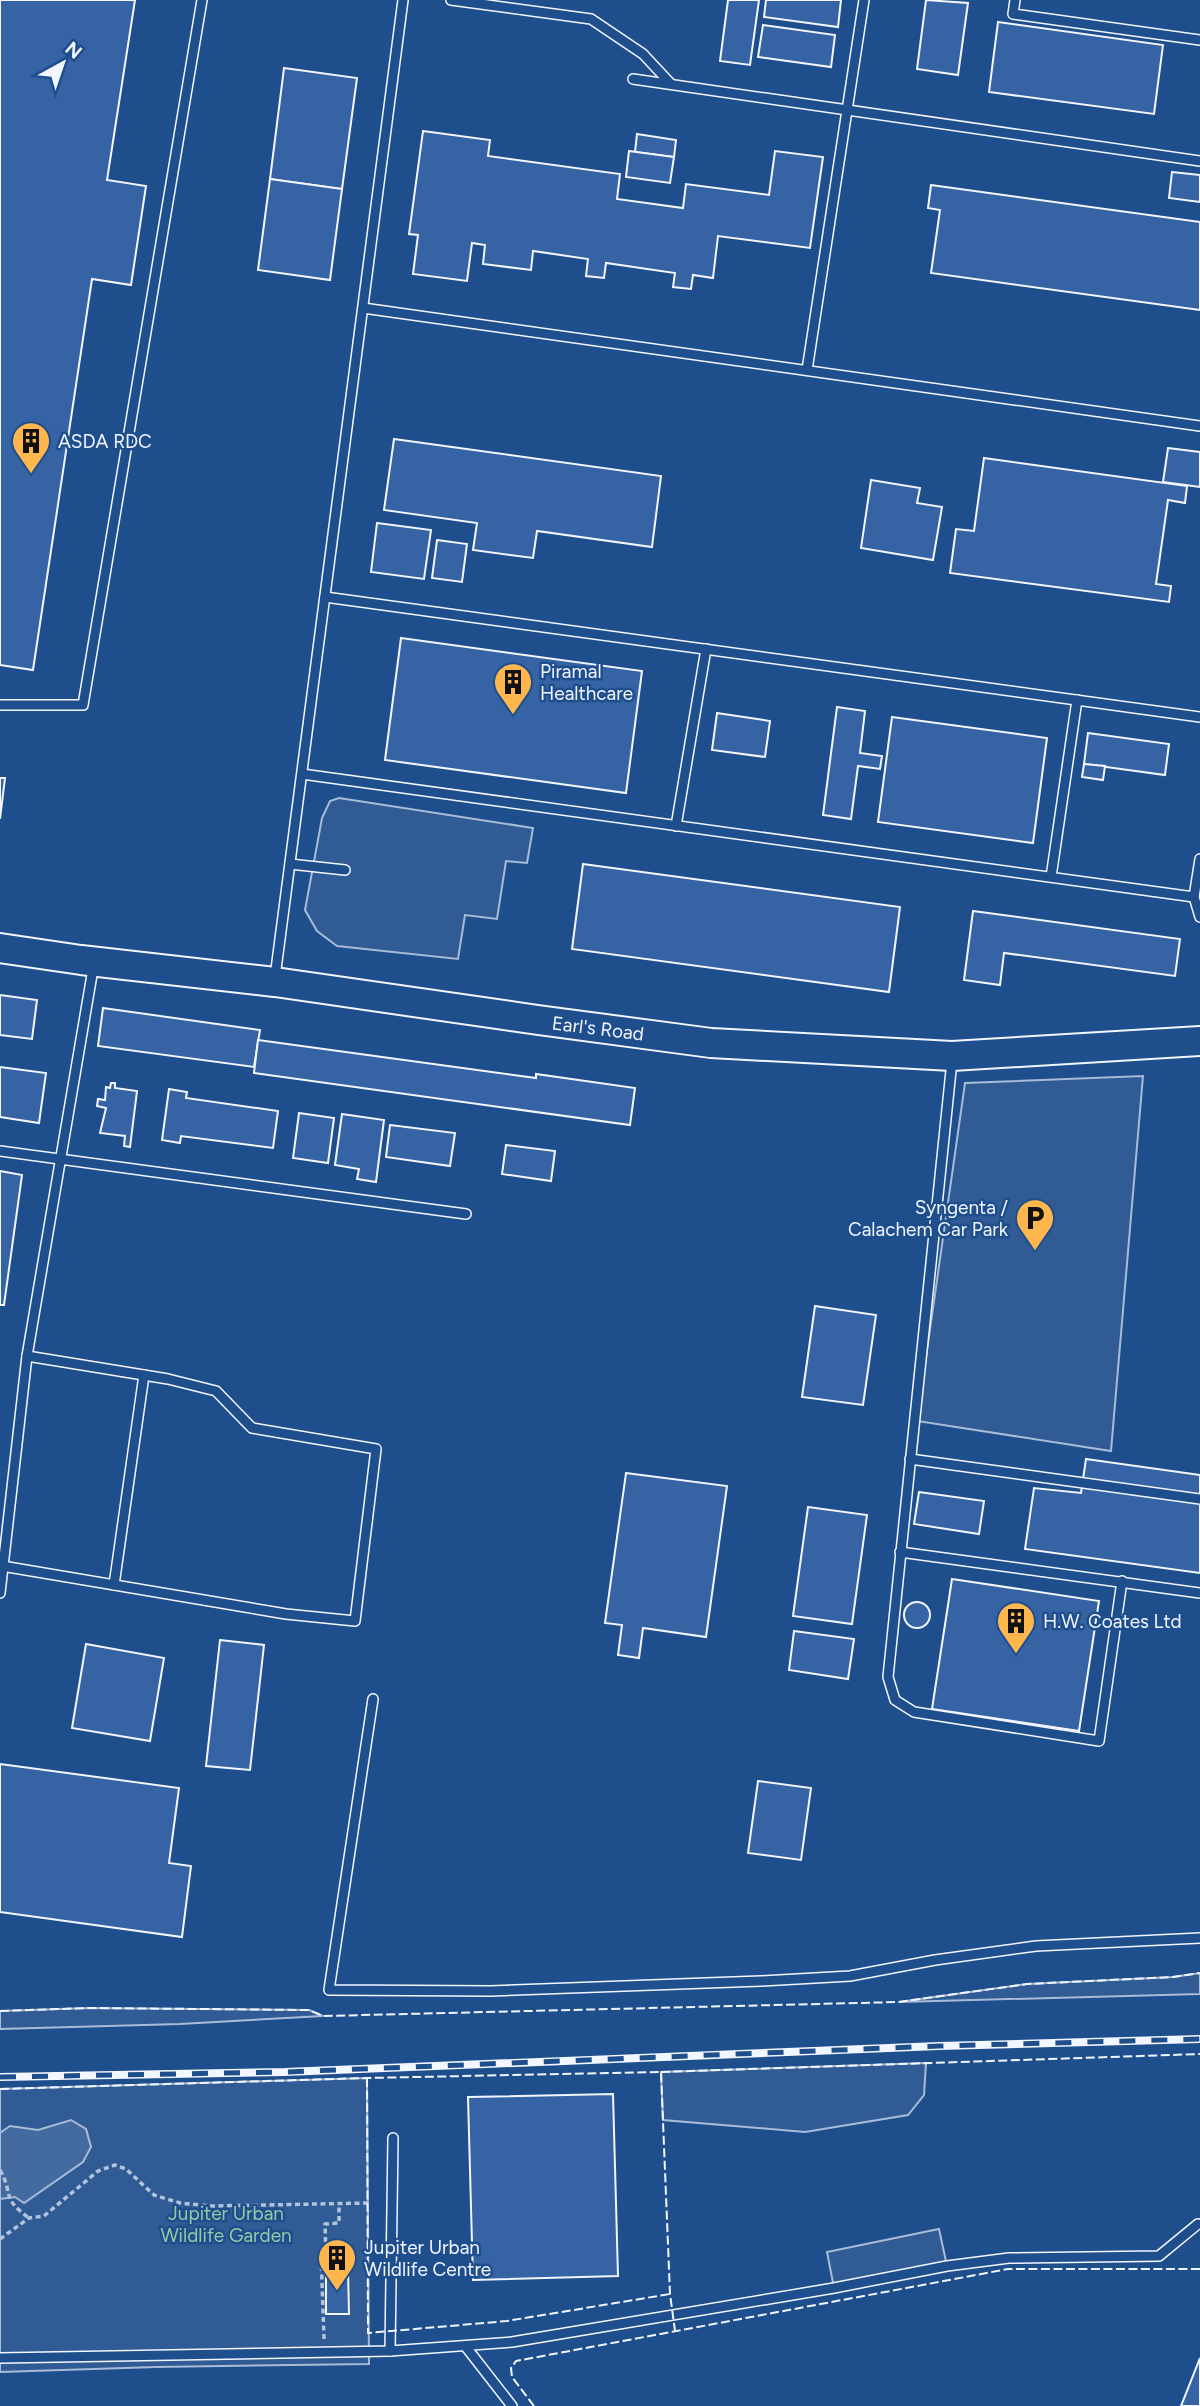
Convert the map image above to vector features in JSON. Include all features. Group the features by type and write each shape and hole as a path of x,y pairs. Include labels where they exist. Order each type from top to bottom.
{"main road":[{"name":"Earl's Road","path":"0,948 94,962 275,982 711,1043 953,1056 1200,1041"}],"lane":[{"path":"0,705 83,705 202,0"},
{"path":"275,982 403,0"},
{"path":"451,0 591,19 643,54 671,84"},
{"path":"807,370 864,0"},
{"path":"1015,0 1013,14 1200,40"},
{"path":"633,79 1200,160"},
{"path":"363,308 1200,426"},
{"path":"325,597 1200,717"},
{"path":"676,826 706,649"},
{"path":"1051,877 1077,700"},
{"path":"302,774 1194,897"},
{"path":"1200,859 1194,897 1200,917"},
{"path":"290,863 345,870"},
{"path":"0,1593 27,1356 94,962"},
{"path":"953,1056 888,1677 895,1700 914,1712 1099,1741 1122,1581"},
{"path":"0,1151 466,1214"},
{"path":"2,1566 286,1614 355,1621 376,1449 252,1428 216,1391 144,1375 27,1356"},
{"path":"114,1585 144,1375"},
{"path":"911,1459 1200,1499"},
{"path":"901,1552 1200,1593"},
{"path":"373,1699 329,1990 491,1991 850,1976 935,1960 1036,1946 1200,1938"},
{"path":"390,2351 393,2138"},
{"path":"0,2358 390,2351 512,2342 834,2288 947,2266 1009,2258 1159,2256 1198,2224"},
{"path":"466,2347 512,2406"}],"path":[{"path":"0,2239 29,2218 44,2216 98,2171 116,2165 126,2169 154,2195 180,2203 212,2206 368,2203"},
{"path":"0,2170 7,2199 13,2207 29,2218"},
{"path":"324,2352 321,2254 326,2253 325,2224 339,2223 339,2204"}],"shaded area":[{"path":"339,798 533,828 527,863 506,861 497,919 465,915 458,959 337,946 317,931 305,910 322,818 330,801"},
{"name":"Syngenta / Calachem Car Park","path":"1143,1076 1111,1451 917,1421 965,1083"},
{"path":"1200,1973 1200,1994 899,2002 1027,1984 1173,1977"},
{"path":"89,2008 309,2010 323,2016 180,2024 0,2029 0,2011"},
{"path":"926,2063 924,2095 908,2115 805,2132 663,2120 661,2072"},
{"name":"Jupiter Urban Wildlife Garden","path":"367,2078 369,2364 0,2372 0,2089"},
{"path":"71,2120 86,2129 91,2147 83,2162 24,2203 15,2197 0,2199 0,2133 10,2126 38,2130"},
{"path":"939,2229 947,2266 834,2288 827,2252"}],"building":[{"name":"ASDA RDC","path":"0,0 135,0 107,180 146,186 131,285 92,279 33,670 0,665"},
{"path":"728,0 759,0 750,65 720,61"},
{"path":"766,0 841,0 838,27 764,17"},
{"path":"926,0 968,3 958,75 917,69"},
{"path":"998,22 1163,45 1154,114 989,92"},
{"path":"763,25 835,35 831,67 758,57"},
{"path":"284,68 357,78 342,189 270,179"},
{"path":"423,131 490,140 488,156 620,174 617,199 683,208 686,184 769,195 775,151 823,157 810,248 718,236 713,278 693,275 691,289 673,287 675,273 606,263 604,278 586,276 588,259 533,251 531,270 483,264 485,245 472,243 467,281 413,274 418,235 409,234"},
{"path":"637,134 676,140 674,157 635,152"},
{"path":"629,151 674,157 670,183 626,177"},
{"path":"1172,172 1200,175 1200,202 1169,198"},
{"path":"270,179 342,189 330,280 258,270"},
{"path":"931,185 1200,222 1200,310 931,273 940,210 928,208"},
{"path":"394,439 661,476 652,547 537,531 533,558 473,550 477,523 384,510"},
{"path":"1168,448 1200,452 1200,487 1163,482"},
{"path":"984,458 1187,486 1185,503 1168,500 1156,584 1171,586 1169,602 950,573 956,529 974,531"},
{"path":"871,480 920,488 917,503 942,507 933,560 861,548"},
{"path":"377,523 431,530 424,579 371,572"},
{"path":"437,540 467,544 462,582 432,578"},
{"name":"Piramal Healthcare","path":"401,638 642,671 626,793 385,760"},
{"path":"837,707 865,711 860,753 882,756 880,769 858,766 851,819 823,815"},
{"path":"717,713 770,721 765,757 712,750"},
{"path":"892,717 1047,738 1033,843 878,822"},
{"path":"1088,733 1169,744 1165,775 1084,764"},
{"path":"1084,764 1105,766 1103,780 1082,777"},
{"path":"0,778 5,778 0,819"},
{"path":"583,864 900,907 889,992 572,949"},
{"path":"973,911 1180,939 1175,976 1004,953 1000,985 964,980"},
{"path":"0,995 37,1000 32,1039 0,1035"},
{"path":"103,1008 260,1030 254,1067 98,1046"},
{"path":"258,1040 536,1078 536,1074 635,1088 630,1125 254,1073"},
{"path":"0,1067 46,1073 39,1123 0,1117"},
{"path":"111,1083 115,1083 115,1088 137,1091 130,1147 124,1146 125,1136 100,1133 106,1108 97,1106 98,1099 105,1100 106,1087 110,1088"},
{"path":"169,1089 187,1092 186,1098 278,1111 273,1148 181,1136 180,1143 162,1140"},
{"path":"299,1113 334,1118 328,1163 293,1158"},
{"path":"342,1114 384,1120 376,1182 357,1179 359,1169 335,1165"},
{"path":"390,1125 455,1133 450,1166 386,1157"},
{"path":"506,1145 555,1151 551,1181 502,1174"},
{"path":"0,1171 22,1175 4,1305 0,1305"},
{"path":"815,1306 876,1315 863,1405 802,1397"},
{"name":"H.W. Coates Ltd","path":"1086,1459 1200,1475 1200,1573 1025,1549 1034,1488 1081,1493"},
{"path":"626,1473 727,1486 706,1637 643,1628 639,1658 618,1655 622,1625 605,1623"},
{"path":"919,1492 984,1501 979,1534 914,1524"},
{"path":"808,1507 867,1515 852,1624 793,1616"},
{"name":"H.W. Coates Ltd","path":"952,1579 1099,1601 1079,1731 932,1709"},
{"path":"917,1602 926,1606 930,1615 926,1624 917,1628 908,1624 904,1615 908,1606"},
{"path":"794,1631 854,1639 848,1679 789,1670"},
{"path":"220,1640 264,1645 250,1770 206,1766"},
{"path":"86,1644 164,1658 150,1741 72,1728"},
{"path":"0,1764 179,1788 169,1863 191,1866 182,1937 0,1912"},
{"path":"758,1781 811,1788 801,1860 748,1853"},
{"path":"613,2094 618,2276 473,2280 468,2097"},
{"name":"Jupiter Urban Wildlife Centre","path":"326,2269 348,2269 349,2314 326,2314"},
{"path":"1200,2358 1200,2406 1181,2406"}],"railway":[{"path":"0,2077 285,2072 939,2046 1200,2039"}],"fence":[{"path":"0,2011 89,2008 309,2010 323,2016 899,2002 1027,1984 1173,1977 1200,1973"},
{"path":"661,2072 1200,2054"},
{"path":"0,2089 661,2072 670,2294 675,2331"},
{"path":"367,2078 368,2333 507,2321 670,2294"},
{"path":"534,2406 512,2377 511,2368 516,2361 1008,2269 1200,2269"}],"place":[{"name":"ASDA RDC","path":"31,475"},
{"name":"Piramal Healthcare","path":"513,716"},
{"name":"Syngenta / Calachem Car Park","path":"1035,1252"},
{"name":"H.W. Coates Ltd","path":"1016,1655"},
{"name":"Jupiter Urban Wildlife Centre","path":"337,2292"}]}
